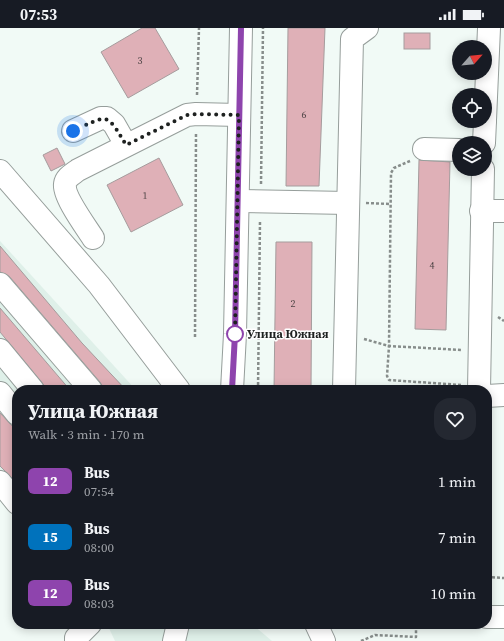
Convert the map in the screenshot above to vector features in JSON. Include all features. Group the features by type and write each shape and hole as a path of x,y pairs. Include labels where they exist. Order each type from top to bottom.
{"street":[{"path":"232,385 238,201 241,28"},
{"path":"344,385 352,39 367,28"},
{"path":"486,88 489,28"},
{"path":"93,238 67,194 65,185 68,178 78,170 177,119 196,114 239,115"},
{"path":"73,131 101,118 107,118 114,124 126,145"},
{"path":"424,149 452,150"},
{"path":"0,171 99,285 174,385"},
{"path":"482,385 479,351 483,176"},
{"path":"238,201 348,203"},
{"path":"481,211 504,210"},
{"path":"0,284 87,385"},
{"path":"0,350 29,385"},
{"path":"0,393 12,408"},
{"path":"492,393 504,396"},
{"path":"0,482 12,497"},
{"path":"492,617 504,617"},
{"path":"76,641 76,638 85,629"},
{"path":"174,641 177,629"},
{"path":"318,629 324,641"}],"path":[{"path":"195,337 196,114 200,28"},
{"path":"424,149 408,162 394,168 391,173 389,346 387,376 389,380 436,385"},
{"path":"345,334 389,346 479,351"},
{"path":"492,577 504,578"},
{"path":"361,641 375,635 416,637 416,630"}],"shaded area":[{"path":"0,241 131,385 12,385 12,509 0,495"},
{"path":"109,629 258,629 272,641 115,641"}],"building":[{"path":"142,28 155,28 179,69 128,98 101,52"},
{"path":"288,28 325,28 319,186 286,186"},
{"path":"404,33 430,33 430,49 404,49"},
{"path":"57,148 65,164 51,171 43,155"},
{"path":"159,158 183,205 131,232 107,185"},
{"path":"419,160 450,162 446,330 415,329"},
{"path":"276,242 312,242 311,385 274,385"},
{"path":"0,246 82,343 121,385 102,385 9,276 0,272"},
{"path":"0,308 66,385 44,385 0,332"},
{"path":"0,413 12,426 12,478 0,466"}],"bus line":[{"name":"12","path":"232,385 235,334 241,28"}],"place":[{"name":"Улица Южная","path":"235,334"}],"route":[{"path":"73,131 101,118 107,118 114,124 126,145 187,115 239,115 235,334"}]}
